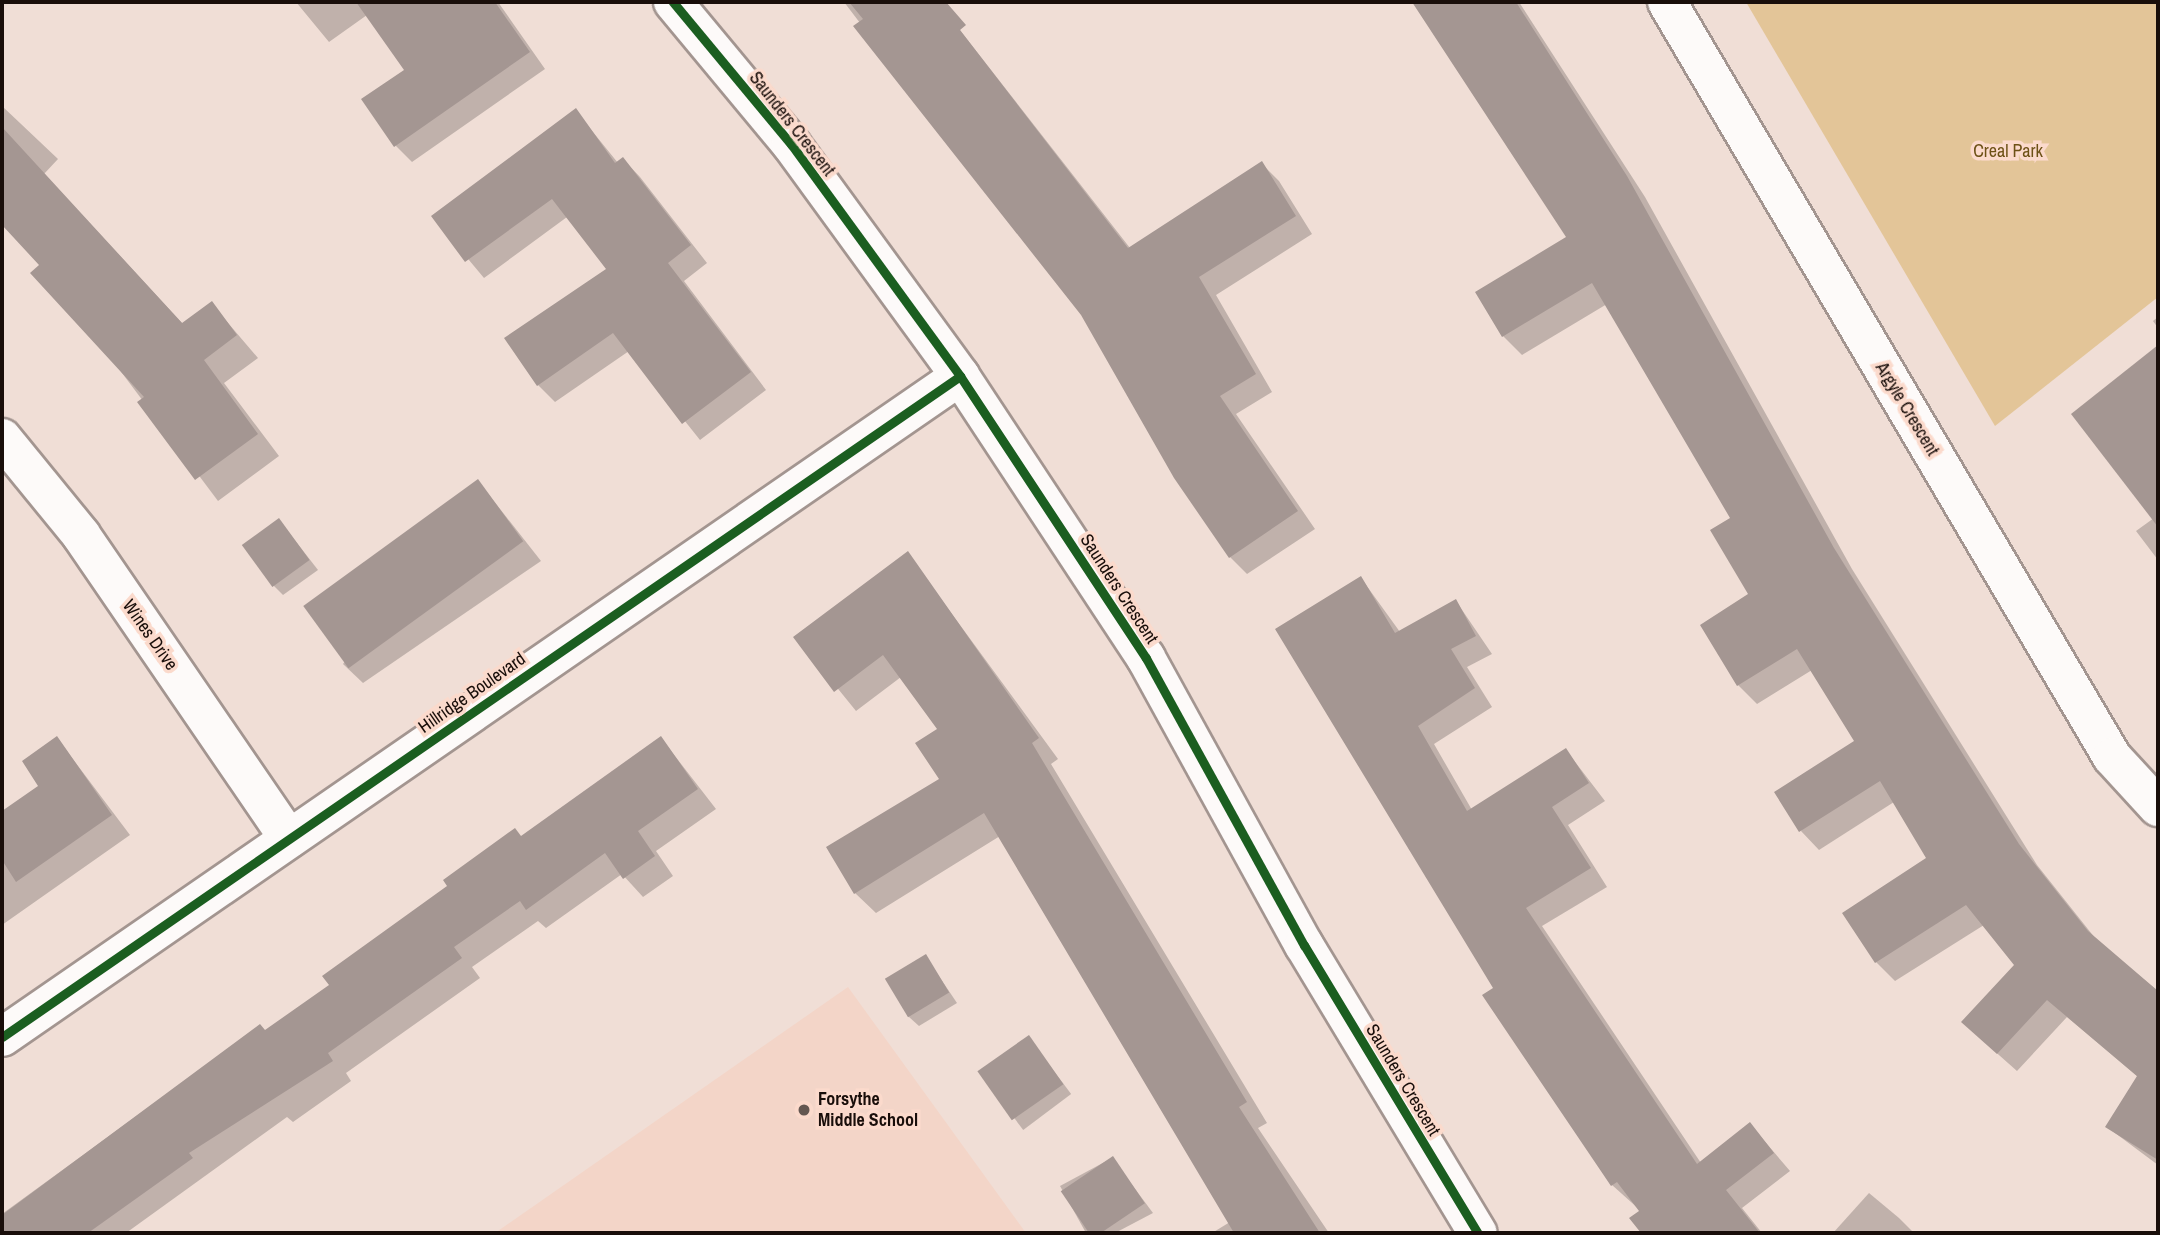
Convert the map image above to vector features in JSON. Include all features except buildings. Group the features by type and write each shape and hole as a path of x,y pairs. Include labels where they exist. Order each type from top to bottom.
{"street":[{"name":"Saunders Crescent","path":"673,2 791,144 960,376 1146,658 1304,945 1478,1233"},
{"name":"Argyle Crescent","path":"1667,2 2112,757 2158,807"},
{"name":"Hillridge Boulevard","path":"2,1037 960,376"},
{"name":"Wines Drive","path":"2,438 80,535 289,839"}],"shaded area":[{"name":"Forsythe Middle School","path":"848,987 1026,1233 495,1233"}],"green space":[{"name":"Creal Park","path":"1746,2 2158,2 2158,297 1995,426"}],"cycle path":[{"path":"673,2 791,144 960,376 1146,658 1304,945 1478,1233"},
{"path":"2,1037 960,376"}],"place":[{"name":"Forsythe Middle School","path":"804,1110"}]}
